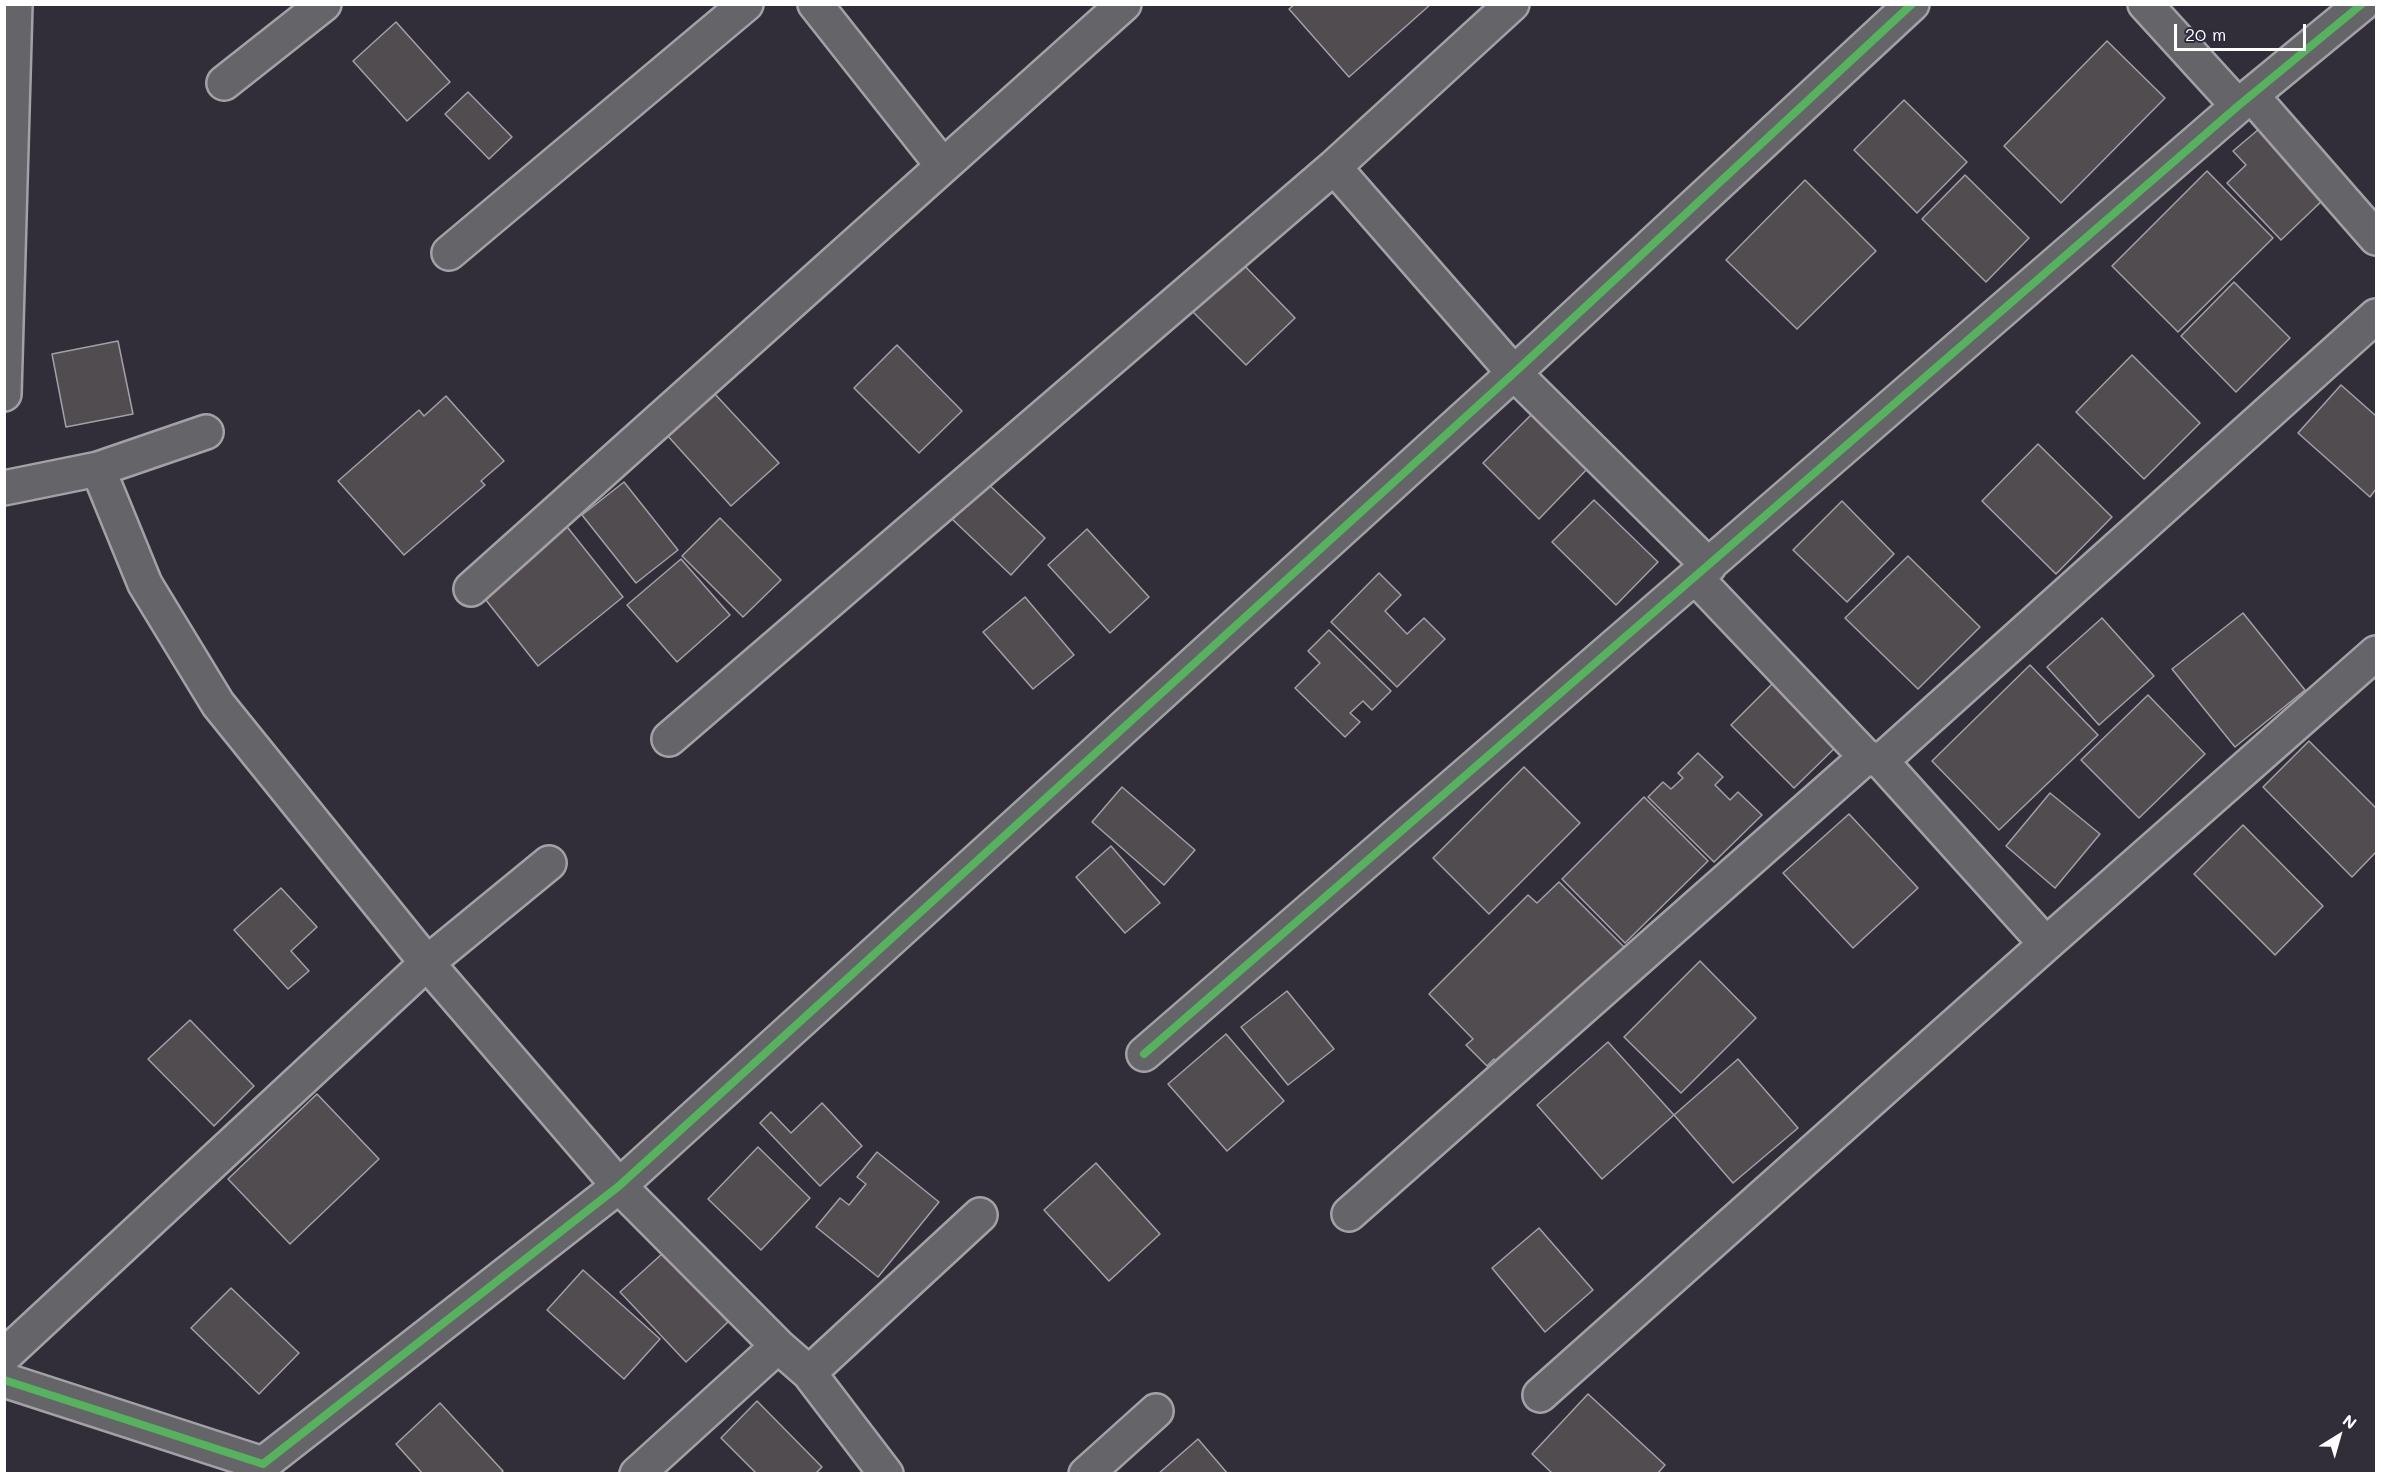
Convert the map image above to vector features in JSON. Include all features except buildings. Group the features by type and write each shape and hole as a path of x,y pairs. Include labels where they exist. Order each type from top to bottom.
{"street":[{"path":"4,394 15,4"},
{"path":"224,83 324,4"},
{"path":"449,253 746,4"},
{"path":"815,4 943,166"},
{"path":"471,589 1124,4"},
{"path":"669,739 1334,168 1512,4"},
{"path":"4,1380 263,1464 619,1186 1514,373 1912,4"},
{"path":"2145,4 2245,101 2376,238"},
{"path":"1144,1054 2245,101 2362,4"},
{"path":"1334,168 1514,373 1702,571 2046,944"},
{"path":"1349,1214 1874,759 2376,316"},
{"path":"4,488 98,470 206,432"},
{"path":"98,470 145,584 218,704 426,963 619,1186 778,1346 809,1373 885,1473"},
{"path":"1540,1395 2376,653"},
{"path":"4,1356 426,963 549,863"},
{"path":"809,1373 980,1215"},
{"path":"636,1473 778,1346"},
{"path":"1086,1473 1156,1411"}],"cycle path":[{"path":"4,1380 263,1464 619,1186 1514,373 1912,4"},
{"path":"1144,1054 2238,106 2362,4"}]}
